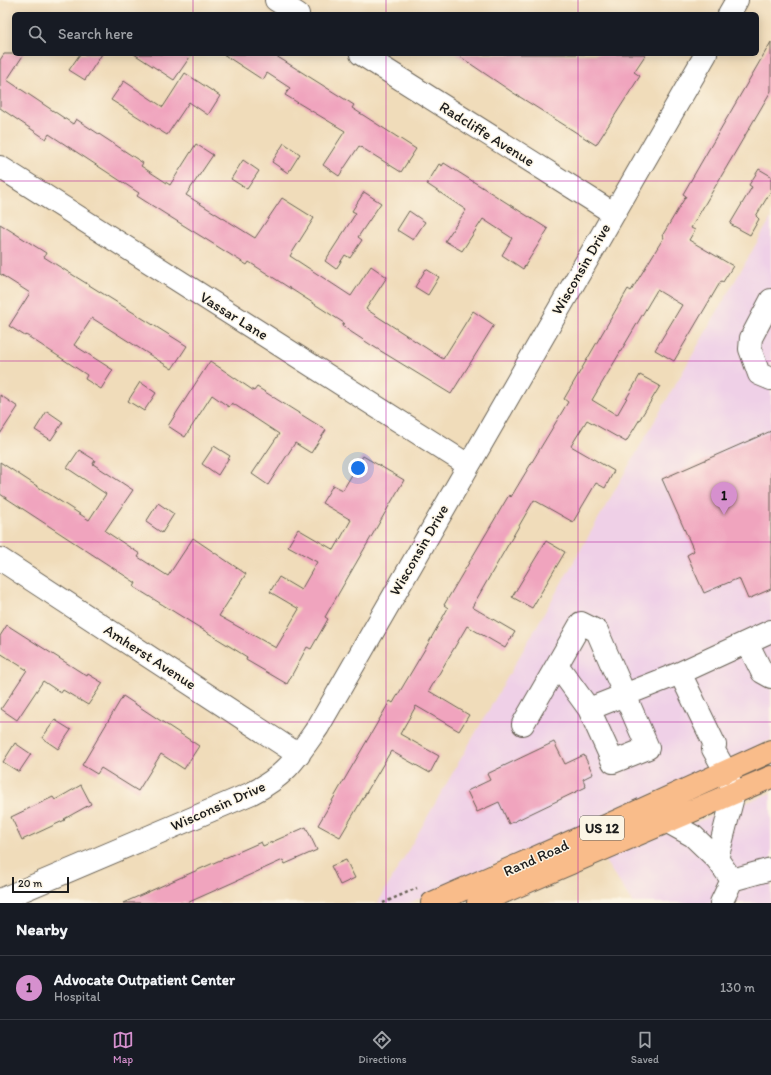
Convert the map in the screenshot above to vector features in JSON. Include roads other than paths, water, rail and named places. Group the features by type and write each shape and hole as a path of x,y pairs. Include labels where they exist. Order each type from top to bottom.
{"main road":[{"name":"Rand Road","path":"432,903 771,751"},
{"name":"Rand Road","path":"478,903 771,777"}],"street":[{"path":"276,0 295,12"},
{"path":"730,12 737,0"},
{"name":"Radcliffe Avenue","path":"364,56 613,214"},
{"name":"Wisconsin Drive","path":"2,896 252,793 281,776 299,755 318,727 705,56"},
{"name":"Vassar Lane","path":"0,167 468,465"},
{"path":"771,300 750,338 750,348 759,374 771,379"},
{"name":"Amherst Avenue","path":"0,559 299,755"},
{"path":"522,724 558,665 581,623 597,631 648,748 613,762 589,709 558,665"},
{"path":"589,709 680,673 771,630"},
{"path":"747,642 762,672 771,677"},
{"path":"680,673 715,745 713,749 726,772 734,793 717,859"},
{"path":"666,821 694,836 717,859 732,880"},
{"path":"721,903 732,880 771,869"}],"place":[{"name":"Advocate Outpatient Center","path":"724,515"}]}
